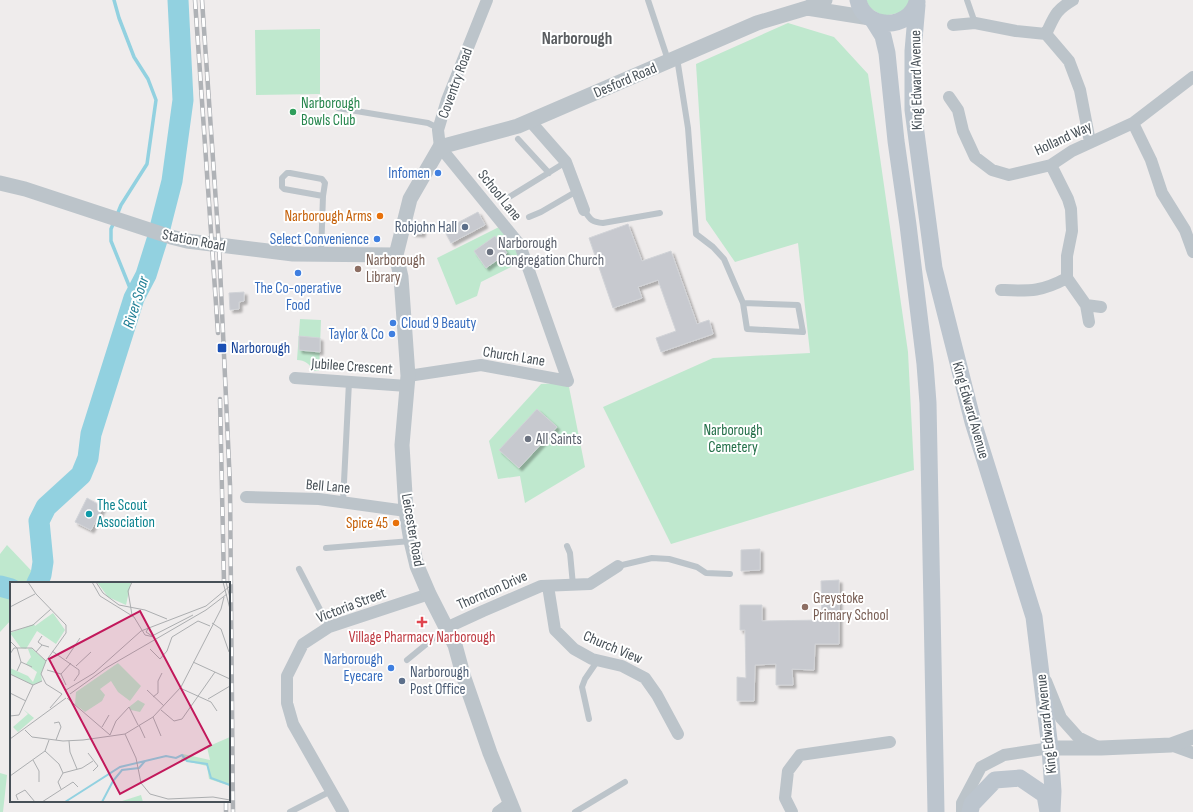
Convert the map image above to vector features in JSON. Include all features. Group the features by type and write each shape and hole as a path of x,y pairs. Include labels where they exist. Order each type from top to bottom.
{"main road":[{"name":"King Edward Avenue","path":"858,0 863,12 872,19 883,24 903,20 911,13 917,2"},
{"name":"King Edward Avenue","path":"917,2 913,51 913,110 934,268 973,422 1034,617 1050,748 1053,791 1052,812"},
{"name":"King Edward Avenue","path":"872,19 883,36 887,53 896,141 925,364 928,411 936,812"},
{"name":"King Edward Avenue","path":"970,812 972,804 995,780 1020,778 1045,795 1048,812"}],"street":[{"name":"Coventry Road","path":"440,147 438,130 447,100 487,0"},
{"name":"Desford Road","path":"440,147 518,126 757,23 807,8 825,0"},
{"path":"1046,34 1056,13 1073,0"},
{"name":"Desford Road","path":"807,8 872,19"},
{"path":"953,25 975,22 1046,34 1069,60 1080,90 1090,142"},
{"name":"Holland Way","path":"950,97 958,110 963,130 975,157 992,170 1009,175 1051,165 1072,151 1133,123 1193,77"},
{"path":"530,121 566,162 584,210"},
{"path":"1133,123 1151,160 1162,193 1189,227 1193,252"},
{"path":"396,255 410,200 440,147"},
{"name":"School Lane","path":"440,147 520,245 568,381"},
{"path":"1051,165 1068,199 1071,209 1072,231 1067,256 1067,278 1086,305 1089,322"},
{"name":"Station Road","path":"0,183 25,189 187,241 293,254 396,255"},
{"name":"Leicester Road","path":"396,255 401,277 408,381 402,445 406,511 411,541 417,566 429,594 455,645 464,678 490,753 512,807"},
{"path":"1001,290 1036,290 1052,286 1067,278"},
{"path":"1086,305 1100,307"},
{"name":"Church Lane","path":"408,381 481,365 568,381"},
{"name":"Jubilee Crescent","path":"295,378 349,382 408,381"},
{"name":"Bell Lane","path":"246,497 319,499 406,511"},
{"name":"Thornton Drive","path":"446,628 522,593 541,586 590,584 618,566"},
{"name":"Church View","path":"548,586 555,630 574,649 592,659 622,666 645,678 657,695 678,734"},
{"name":"Victoria Street","path":"343,812 293,724 287,703 287,676 303,644 329,627 429,594"},
{"path":"1040,667 1061,718 1078,737 1101,748"},
{"path":"1171,745 1193,737"},
{"path":"792,812 785,798 788,771 800,755 890,742"},
{"path":"962,812 962,803 981,768 1004,755 1050,748 1101,748 1193,743"},
{"path":"1171,745 1193,753"},
{"path":"498,812 512,807"}],"lane":[{"path":"648,0 673,60 688,128 696,234 713,247 724,259 743,303 747,329 803,332 798,304 743,303"},
{"path":"967,0 975,22"},
{"path":"338,108 428,124 434,126 438,130"},
{"path":"518,139 549,173"},
{"path":"506,199 566,162"},
{"path":"321,255 323,196 325,183 322,179 290,173 284,175 282,178 282,187 284,189 323,196"},
{"path":"529,217 541,212 577,191"},
{"path":"584,210 590,219 596,223 660,213"},
{"path":"343,502 349,382"},
{"path":"326,548 411,541"},
{"path":"567,546 570,553 573,585"},
{"path":"618,566 652,558 669,559 697,567 706,573 730,574"},
{"path":"299,569 329,627"},
{"path":"407,660 446,628"},
{"path":"589,719 582,687 585,679 598,660"},
{"path":"575,812 625,782"},
{"path":"290,812 331,791"}],"green space":[{"path":"866,0 912,0 904,12 883,16 870,8"},
{"name":"Narborough Cemetery","path":"788,23 834,37 868,74 908,352 914,470 671,544 603,407 713,358 810,353 798,243 735,262 706,220 696,64"},
{"path":"320,29 320,94 256,95 255,30"},
{"path":"499,227 523,261 481,282 477,296 456,305 437,258"},
{"path":"300,319 321,320 319,371 313,371 307,363 297,360"},
{"path":"561,383 569,387 585,467 525,503 520,476 498,479 489,441 541,384"},
{"path":"7,545 42,582 10,582 10,621 0,632 0,554"},
{"path":"0,773 7,775 3,812 0,812"}],"building":[{"name":"Robjohn Hall","path":"478,212 485,225 451,243 444,230"},
{"path":"413,224 423,224 422,234 411,233"},
{"path":"628,224 642,261 671,251 697,324 709,320 713,334 661,352 656,338 676,331 658,280 638,287 642,298 613,308 589,238"},
{"name":"Narborough Congregation Church","path":"495,236 507,253 486,268 474,251"},
{"path":"244,292 244,301 239,302 239,309 230,310 229,293"},
{"path":"299,336 320,338 320,352 299,350"},
{"name":"All Saints","path":"537,409 557,427 519,468 499,450"},
{"name":"The Scout Association","path":"87,498 103,507 91,530 75,522"},
{"path":"760,549 760,570 741,571 741,550"},
{"path":"839,580 839,644 815,644 814,670 792,669 793,685 776,685 776,664 755,665 754,701 737,701 737,677 746,678 745,630 740,630 740,605 762,605 762,621 822,620 821,581"}],"waterway":[{"path":"114,0 119,18 134,57 148,79 156,100 147,164 121,205 117,215"},
{"name":"River Soar","path":"38,582 41,575 43,562 39,521 46,507 81,475 88,458 91,434 134,298 146,275 157,240 172,181 183,100 178,0"},
{"path":"114,222 111,229 111,241 134,298"},
{"name":"River Soar","path":"0,586 10,589"}],"railway":[{"path":"195,0 218,333"},
{"path":"202,0 219,246 230,485 233,812"},
{"path":"220,399 224,582"},
{"path":"226,802 226,812"}],"place":[{"name":"Narborough Bowls Club","path":"293,112"},
{"name":"Infomen","path":"438,173"},
{"name":"Narborough Arms","path":"380,216"},
{"name":"Robjohn Hall","path":"465,227"},
{"name":"Select Convenience","path":"377,239"},
{"name":"Narborough Congregation Church","path":"490,252"},
{"name":"Narborough Library","path":"358,269"},
{"name":"The Co-operative Food","path":"298,273"},
{"name":"Cloud 9 Beauty","path":"393,323"},
{"name":"Taylor & Co","path":"392,334"},
{"name":"Narborough","path":"222,348"},
{"name":"All Saints","path":"528,439"},
{"name":"The Scout Association","path":"89,514"},
{"name":"Spice 45","path":"396,523"},
{"name":"Greystoke Primary School","path":"805,607"},
{"name":"Village Pharmacy Narborough","path":"422,622"},
{"name":"Narborough Eyecare","path":"391,668"},
{"name":"Narborough Post Office","path":"402,681"}],"district":[{"name":"Narborough","path":"577,38"}]}
